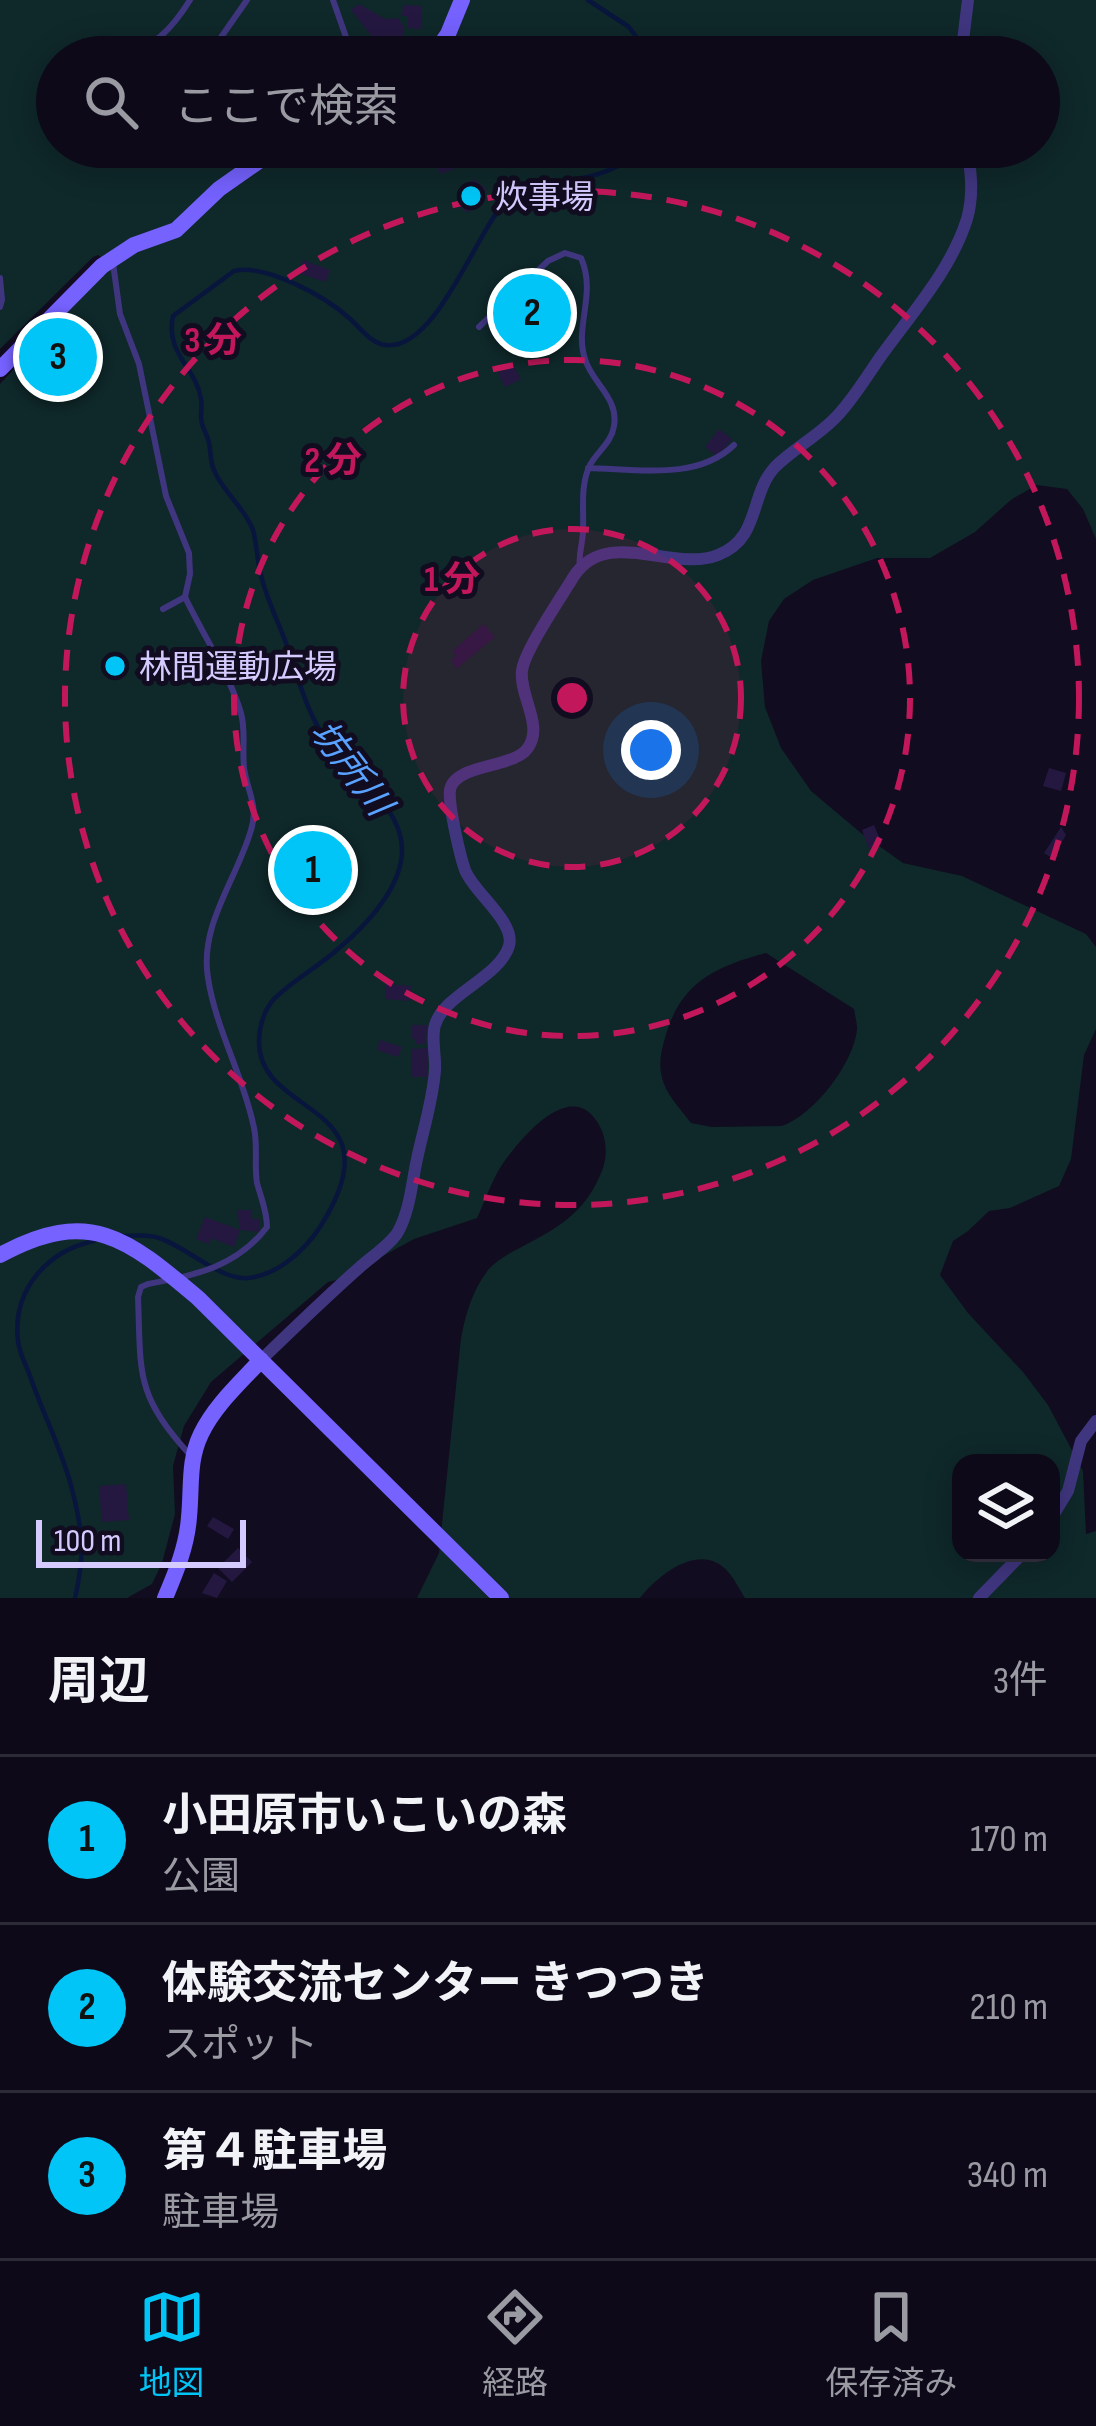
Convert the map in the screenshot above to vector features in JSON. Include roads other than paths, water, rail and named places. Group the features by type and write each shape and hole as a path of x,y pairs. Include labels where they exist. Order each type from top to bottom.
{"street":[{"path":"447,36 462,0"},
{"path":"964,36 968,0"},
{"path":"0,369 96,271 134,245 176,230 249,168"},
{"path":"165,1598 182,1558 190,1466 201,1433 261,1360 398,1233 435,1073 435,1024 450,1004 496,965 509,946 499,915 466,873 450,790 454,781 473,770 518,758 531,746 534,727 521,687 522,666 580,567 602,554 635,552 687,562 717,556 739,543 756,514 762,485 774,468 838,416 954,252 968,215 971,168"},
{"path":"0,1256 39,1235 80,1231 108,1236 139,1250 261,1360 501,1598"},
{"path":"1060,1504 1081,1441 1096,1420"},
{"path":"979,1598 1014,1562"}],"lane":[{"path":"161,36 190,0"},
{"path":"222,36 247,0"},
{"path":"333,0 346,36"},
{"path":"479,327 548,261 565,253 581,258 589,280 583,356 607,393 615,417 612,434 588,468 580,567"},
{"path":"113,259 120,314 139,364 166,496 189,553 184,597 241,713 245,775 255,814 216,918 206,962 213,1000 255,1131 257,1182 267,1227 210,1271 141,1287 138,1297 141,1376 162,1424 193,1458"},
{"path":"0,278 0,307"},
{"path":"588,468 673,470 721,458 734,445"},
{"path":"163,609 184,597"}],"waterway":[{"name":"坊所川","path":"588,0 636,36"},
{"name":"坊所川","path":"123,1236 170,1242 238,1278 280,1267 314,1236 341,1186 344,1155 336,1133 265,1066 259,1041 261,1024 274,999 338,949 374,913 394,883 402,851 387,808 332,747 311,713 266,592 253,530 213,467 198,388 173,340 173,316 234,271 247,270 311,292 375,342 404,342 438,310 494,217 513,195 531,186 613,168"},
{"name":"坊所川","path":"75,1598 81,1556 76,1504 20,1350 18,1322 36,1276 61,1254 94,1241"}],"place":[{"name":"炊事場","path":"471,196"},
{"name":"体験交流センター きつつき","path":"532,313"},
{"name":"第４駐車場","path":"58,357"},
{"name":"林間運動広場","path":"115,666"},
{"name":"小田原市いこいの森","path":"313,870"}]}
